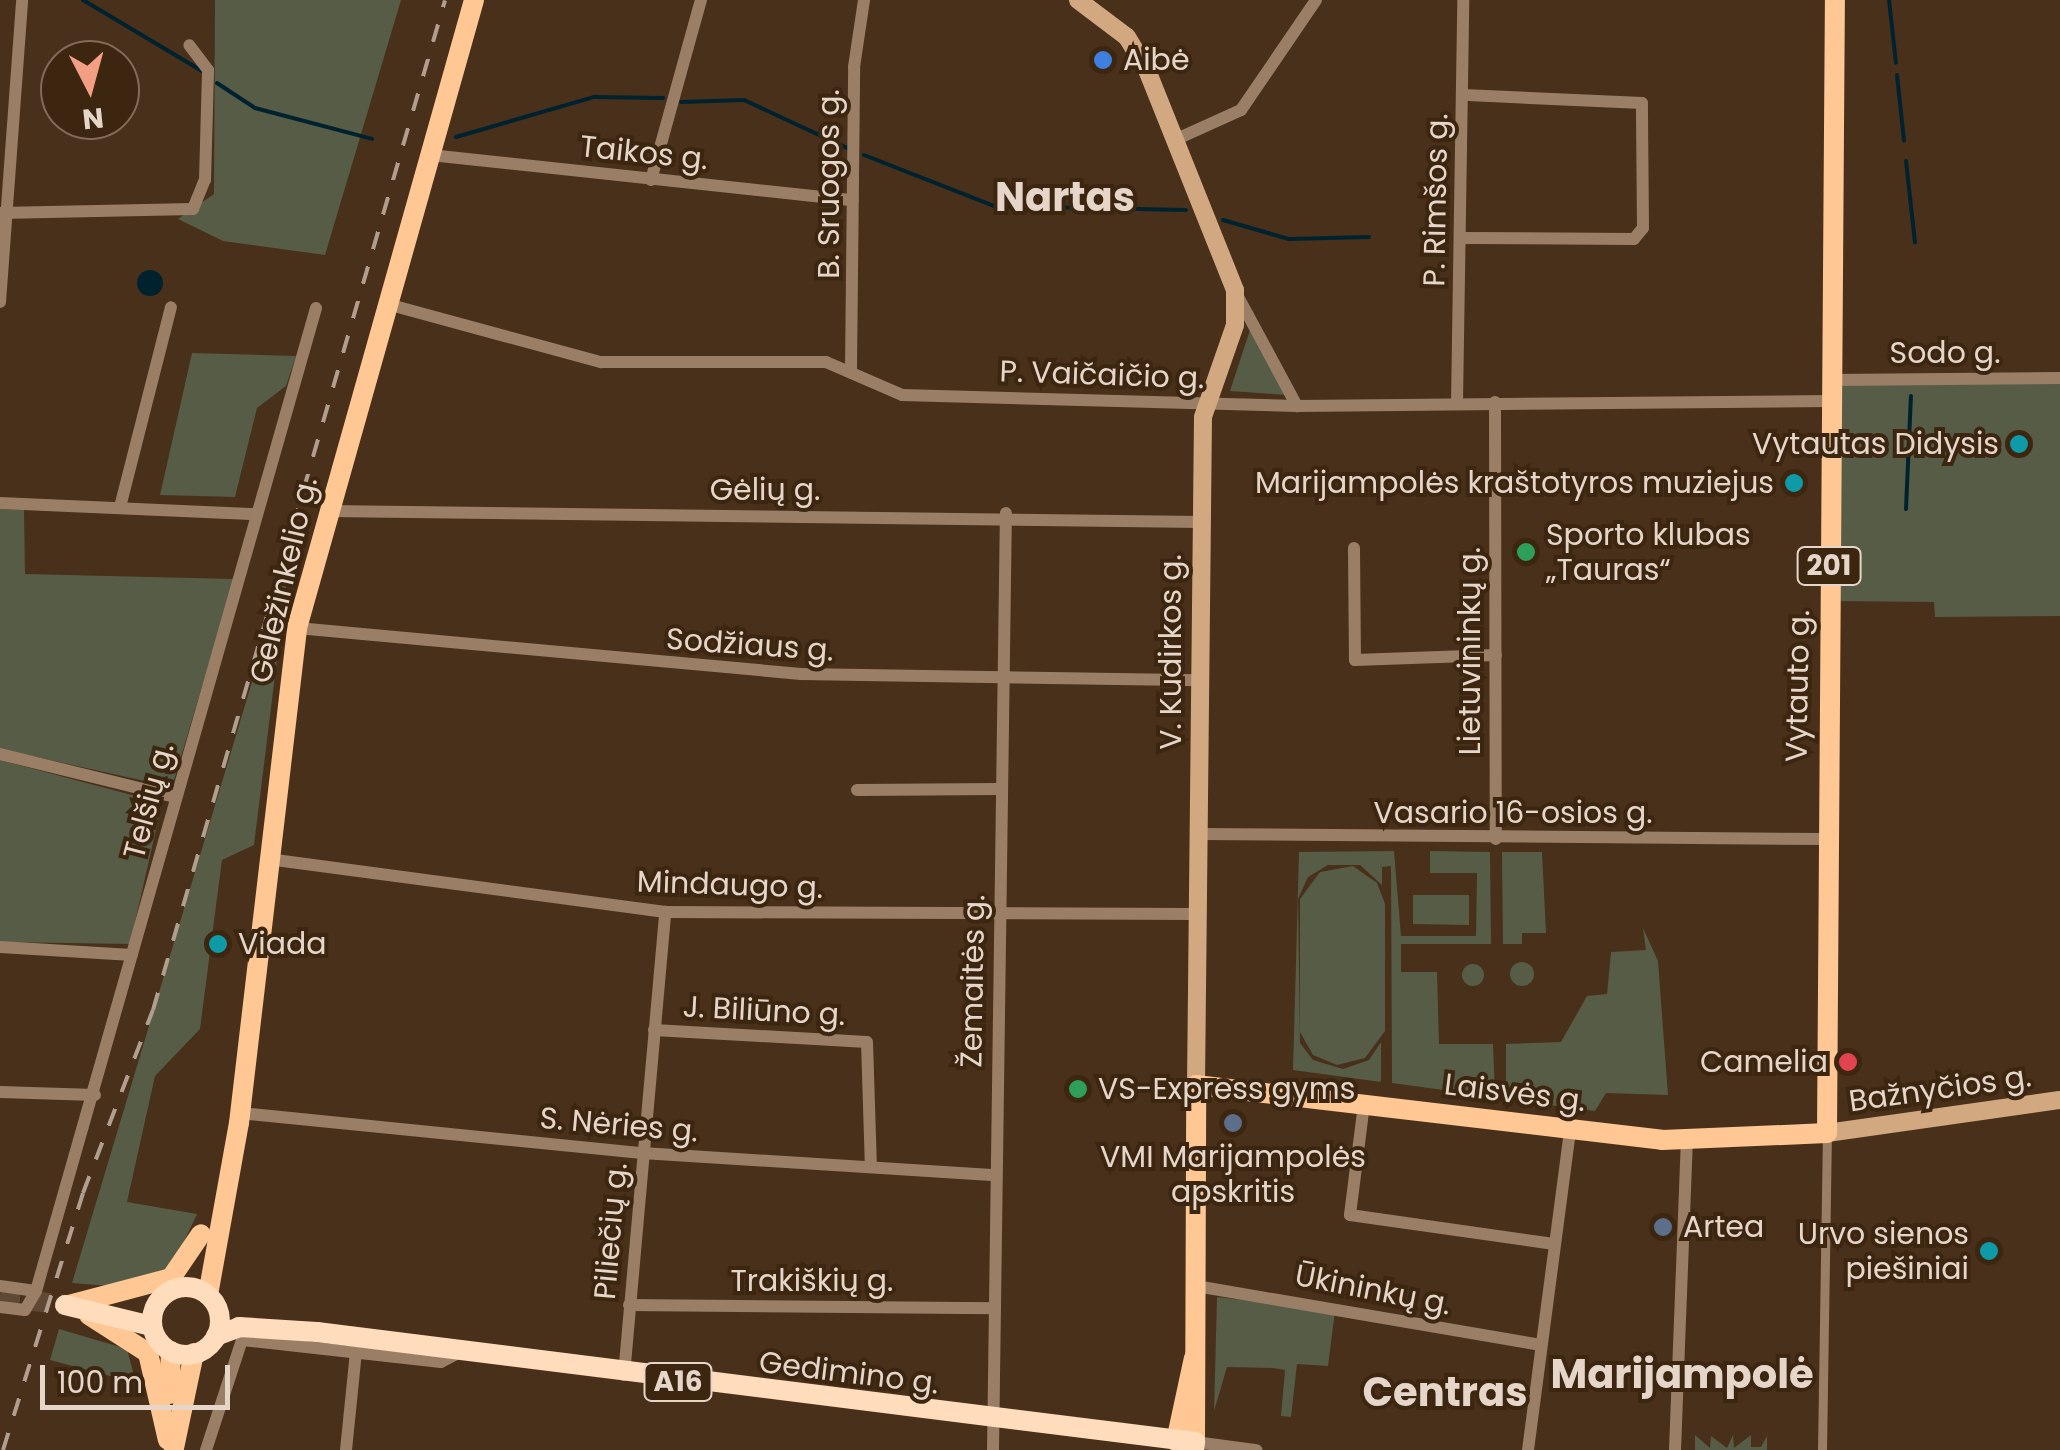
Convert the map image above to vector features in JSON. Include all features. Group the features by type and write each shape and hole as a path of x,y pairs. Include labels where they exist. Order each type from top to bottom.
{"highway":[{"path":"180,1287 212,1299 216,1336 194,1354 171,1351 154,1316 180,1287"},
{"name":"Gedimino g.","path":"212,1299 317,1332"},
{"path":"74,1306 154,1316"},
{"name":"Gedimino g.","path":"216,1336 239,1326 317,1332 1185,1446"}],"main road":[{"name":"Geležinkelio g.","path":"212,1299 224,1188 240,1113 297,628 474,0"},
{"name":"V. Kudirkos g.","path":"1078,0 1127,37 1179,138 1235,290 1235,325 1208,404 1202,522 1200,834 1194,914 1195,1356 1185,1446"},
{"name":"Vytauto g.","path":"1828,1132 1835,0"},
{"path":"1193,1058 1231,1084"},
{"name":"Laisvės g.","path":"1196,1084 1231,1084 1570,1132 1686,1141 1828,1132"},
{"name":"Bažnyčios g.","path":"1828,1132 2060,1100"},
{"name":"Geležinkelio g.","path":"180,1287 224,1188"},
{"path":"74,1306 171,1278 202,1234"},
{"path":"74,1306 148,1353 170,1447"},
{"path":"170,1447 171,1351"},
{"path":"170,1447 194,1354"}],"street":[{"path":"0,302 22,0"},
{"path":"650,180 701,0"},
{"name":"B. Sruogos g.","path":"852,369 853,200 864,0"},
{"path":"1179,138 1241,110 1316,0"},
{"name":"P. Rimšos g.","path":"1457,402 1463,0"},
{"path":"5,213 193,209 206,180 208,70 189,45"},
{"path":"1460,238 1634,239 1643,228 1642,103 1463,94"},
{"name":"Taikos g.","path":"430,154 853,200"},
{"path":"1235,290 1297,406"},
{"name":"P. Vaičaičio g.","path":"387,304 622,365 852,369 902,394 1297,406 1830,401"},
{"path":"120,508 172,308"},
{"name":"Telšių g.","path":"0,1306 30,1307 36,1290 316,308"},
{"path":"1235,325 1256,325"},
{"name":"Sodo g.","path":"1831,380 2060,378"},
{"name":"Lietuvininkų g.","path":"1496,402 1496,839"},
{"path":"0,503 257,514"},
{"name":"Gėlių g.","path":"328,511 1006,513 1202,522"},
{"name":"Žemaitės g.","path":"993,1450 1001,913 998,677 1006,513"},
{"path":"1354,548 1355,660 1496,656"},
{"name":"Sodžiaus g.","path":"297,628 686,667 1202,680"},
{"path":"0,754 175,797"},
{"path":"857,790 998,789"},
{"name":"Vasario 16-osios g.","path":"1200,834 1496,839 1827,838"},
{"name":"Mindaugo g.","path":"268,858 664,912 1194,914"},
{"name":"Piliečių g.","path":"624,1375 664,912"},
{"path":"0,948 132,955"},
{"name":"J. Biliūno g.","path":"654,1030 867,1042 871,1167"},
{"path":"0,1092 95,1094"},
{"path":"1364,1104 1350,1215 1554,1244"},
{"name":"S. Nėries g.","path":"240,1113 642,1153 995,1175"},
{"path":"1528,1450 1570,1132"},
{"path":"1822,1450 1828,1132"},
{"path":"1675,1450 1686,1141"},
{"path":"0,1286 36,1290"},
{"name":"Ūkininkų g.","path":"1196,1286 1541,1344"},
{"name":"Trakiškių g.","path":"630,1305 994,1308"},
{"path":"206,1450 242,1340 441,1362 458,1352"},
{"path":"346,1450 356,1352"},
{"name":"Gedimino g.","path":"1185,1446 1256,1450"}],"green space":[{"path":"215,0 401,0 325,255 223,241 178,219 214,194"},
{"path":"1250,330 1287,395 1230,391"},
{"path":"192,353 296,356 286,386 257,408 235,497 160,495"},
{"path":"2060,378 2060,616 1935,617 1934,602 1829,601 1831,380"},
{"path":"0,509 24,510 25,574 234,579 172,787 0,749"},
{"path":"290,555 254,845 222,860 200,1029 155,1076 127,1202 197,1214 172,1267 122,1287 72,1283"},
{"path":"0,760 162,803 130,944 0,942"},
{"path":"1394,851 1401,936 1476,936 1477,873 1430,873 1430,851 1490,852 1491,944 1401,944 1401,972 1437,972 1439,1044 1493,1044 1495,1097 1392,1083 1391,866 1382,867 1382,885 1360,865 1328,865 1308,877 1298,899 1300,1043 1313,1060 1343,1069 1369,1060 1381,1042 1381,1082 1293,1070 1299,852"},
{"path":"1502,852 1542,852 1546,933 1522,933 1522,944 1503,944"},
{"path":"1353,866 1377,883 1385,904 1385,1031 1365,1058 1337,1065 1313,1055 1300,1032 1300,899 1320,872"},
{"path":"1413,895 1469,895 1469,925 1413,924"},
{"path":"1643,928 1658,961 1668,1095 1606,1093 1595,1111 1506,1099 1506,1044 1561,1042 1587,996 1607,994 1611,952 1646,950"},
{"path":"1522,962 1534,974 1522,986 1510,974"},
{"path":"1473,964 1481,967 1481,983 1473,986 1465,983 1462,975 1465,967"},
{"path":"1217,1297 1335,1311 1328,1366 1297,1364 1291,1417 1281,1416 1285,1370 1273,1368 1227,1367 1214,1411"},
{"path":"59,1329 127,1349 136,1383 50,1360"},
{"path":"1695,1435 1710,1448 1711,1436 1727,1448 1733,1435 1734,1448 1751,1435 1751,1447 1761,1447 1767,1436 1767,1450 1695,1450"}],"water":[{"path":"150,270 159,274 163,283 159,292 150,296 141,292 137,283 141,274"}],"waterway":[{"path":"83,0 202,71"},
{"path":"1889,0 1896,63"},
{"path":"1897,75 1904,141"},
{"path":"217,83 255,108 372,139"},
{"path":"456,137 594,97 663,98"},
{"path":"681,102 744,100 847,148"},
{"path":"864,155 994,206 1186,210"},
{"path":"1906,161 1915,243"},
{"path":"1223,220 1289,239 1369,237"},
{"path":"1906,509 1911,396"}],"tunnel":[{"path":"0,1297 65,1305"}],"railway":[{"path":"3,1450 83,1193 153,1010 445,0"}],"place":[{"name":"Aibė","path":"1103,60"},
{"name":"Vytautas Didysis","path":"2019,444"},
{"name":"Marijampolės kraštotyros muziejus","path":"1794,483"},
{"name":"Sporto klubas „Tauras“","path":"1526,552"},
{"name":"Viada","path":"218,944"},
{"name":"Camelia","path":"1848,1062"},
{"name":"VS-Express gyms","path":"1078,1089"},
{"name":"VMI Marijampolės apskritis","path":"1233,1123"},
{"name":"Artea","path":"1663,1227"},
{"name":"Urvo sienos piešiniai","path":"1989,1251"}],"district":[{"name":"Nartas","path":"1065,197"},
{"name":"Marijampolė","path":"1682,1374"},
{"name":"Centras","path":"1445,1392"}]}
